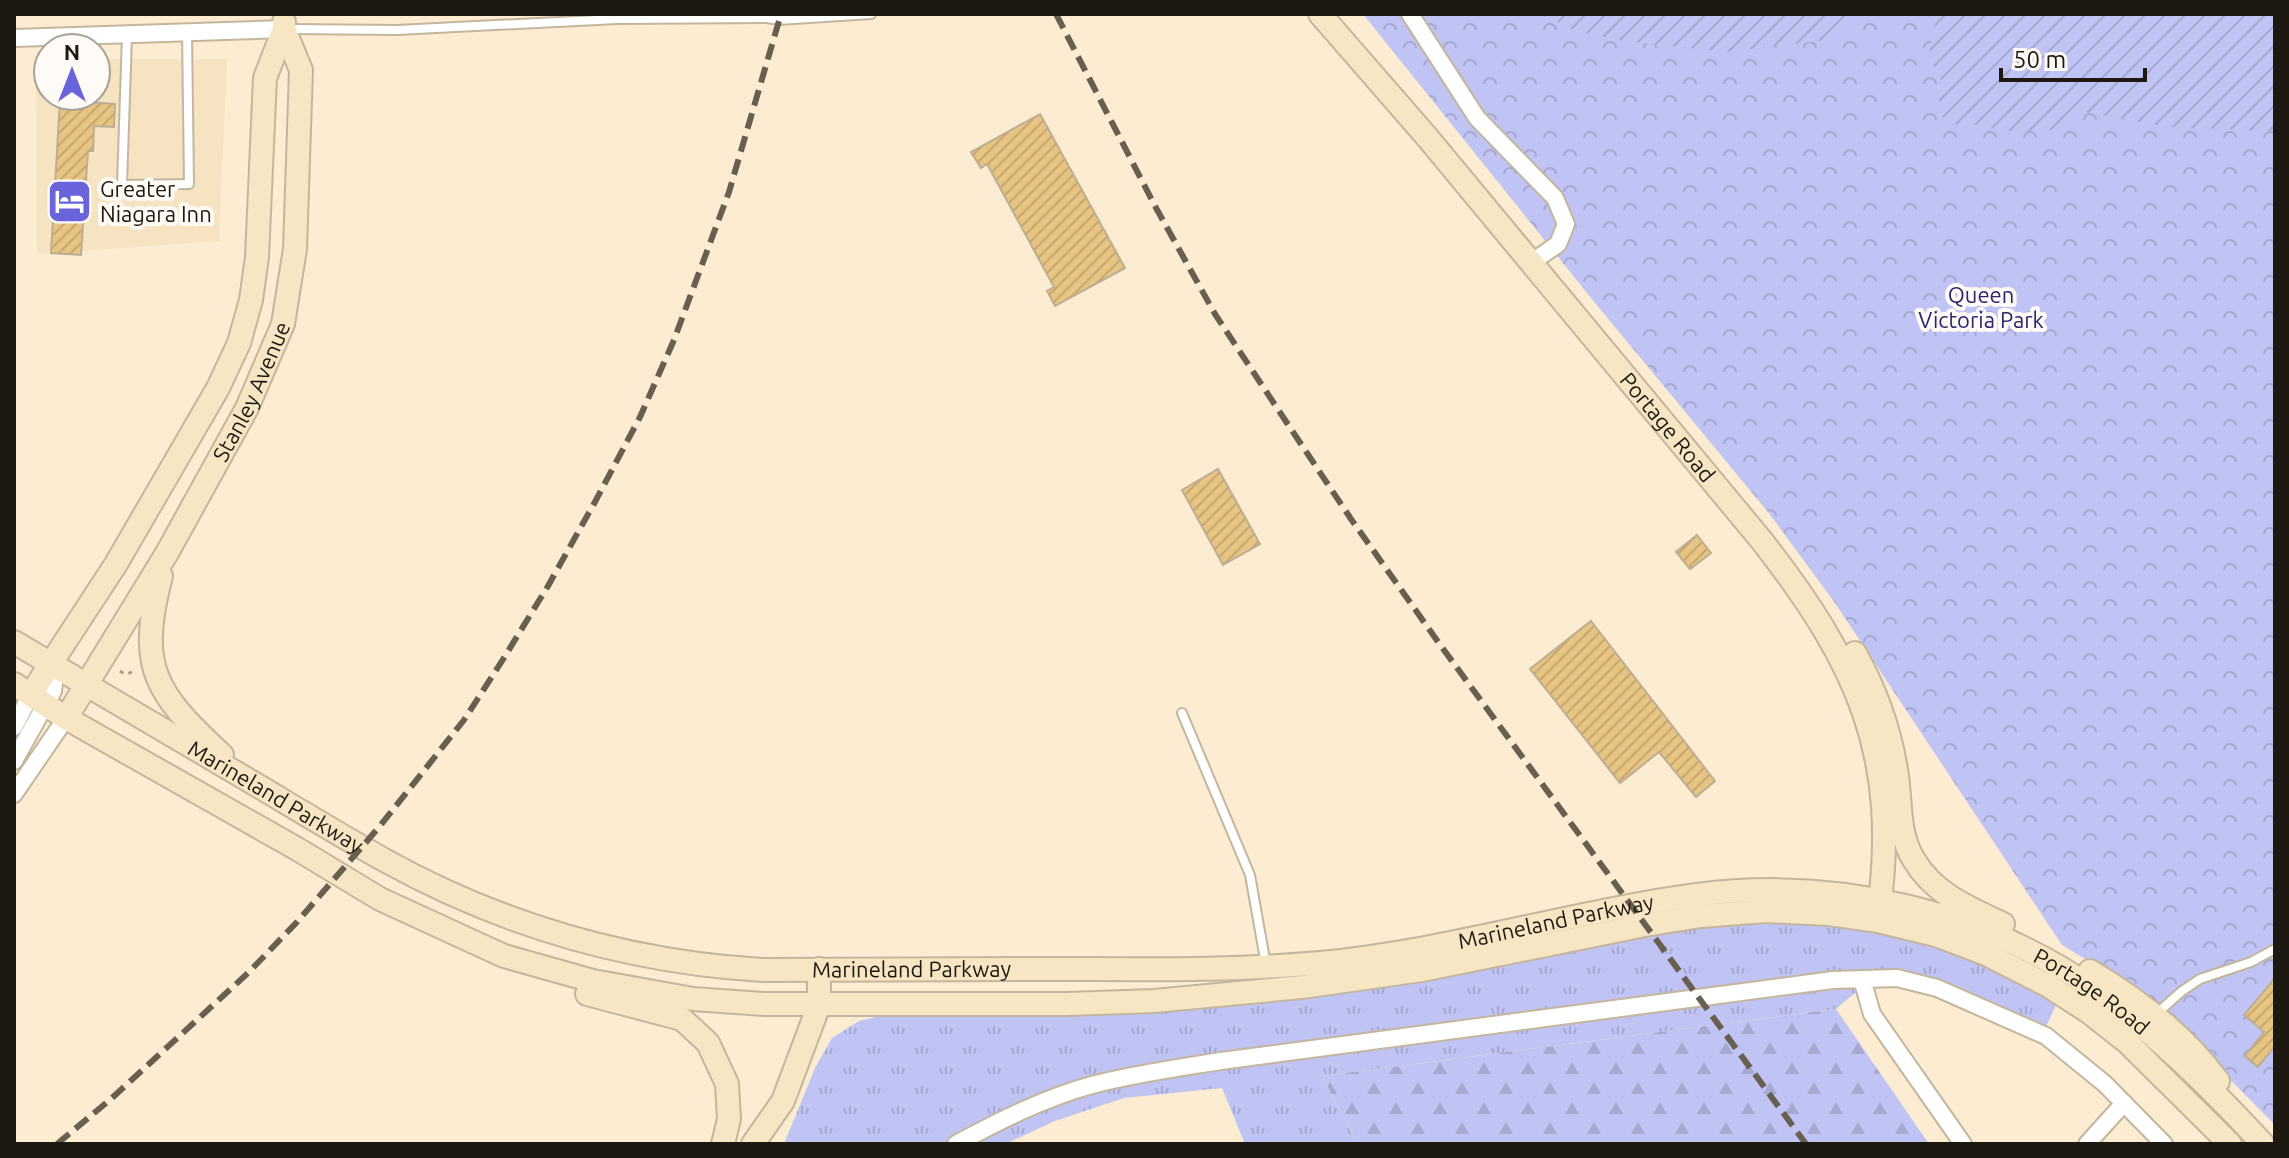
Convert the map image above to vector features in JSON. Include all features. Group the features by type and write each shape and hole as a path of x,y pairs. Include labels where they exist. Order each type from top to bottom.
{"main road":[{"name":"Portage Road","path":"1320,14 1532,262 1786,571 1821,623 1846,667 1873,738 1882,790 1884,851 1879,911 1916,909 1960,922 2019,946 2093,989 2140,1028 2230,1144"},
{"name":"Stanley Avenue","path":"66,718 167,553 247,408 283,324 295,249 301,70 284,21"},
{"name":"Stanley Avenue","path":"30,694 116,564 218,388 239,343 251,300 257,257 265,78 284,21"},
{"path":"1735,509 1791,560 1823,600 1859,658 1884,719 1897,778 1904,837 1922,872 1950,898 2065,955 2122,991 2140,1028 2192,1051 2213,1074 2263,1144"},
{"path":"167,553 151,617 150,649 155,677 171,703 193,728 252,783"},
{"name":"Marineland Parkway","path":"14,642 399,868 483,907 551,933 658,959 734,968 1267,967 1324,963 1422,949 1708,894 1766,890 1798,892 1879,911"},
{"name":"Marineland Parkway","path":"30,694 66,718 380,899 504,956 593,981 693,999 819,1005 1067,1004 1182,999 1302,987 1422,970 1701,916 1879,911"},
{"path":"380,899 465,951 546,983 682,1019 708,1043 727,1084 729,1119 723,1144"},
{"path":"753,1144 783,1101 819,1005 819,969"}],"street":[{"path":"1410,14 1477,118 1555,198 1566,224 1558,244 1532,262"},
{"path":"14,38 187,32 284,21"},
{"path":"14,727 30,694"},
{"path":"14,761 30,694"},
{"path":"14,794 66,718"},
{"path":"956,1144 1030,1107 1130,1076 1221,1061 1833,980 1897,978 1937,988 2046,1036 2105,1084 2164,1144"},
{"path":"1862,979 1872,1014 1963,1144"},
{"path":"2087,1144 2124,1103"}],"lane":[{"path":"284,21 397,30 617,19 779,20 871,14"},
{"path":"127,34 122,185 189,184 187,32"},
{"path":"1182,713 1250,875 1267,967"},
{"path":"2140,1028 2200,979 2251,962 2275,949"}],"path":[{"path":"120,671 126,675 141,667"}],"shaded area":[{"path":"112,59 227,59 219,241 37,254 36,112 112,112"}],"green space":[{"name":"Queen Victoria Park","path":"1363,14 2275,14 2275,1125 2195,1044 2090,962 2062,945 1835,603 1768,512"},
{"path":"1539,14 1865,14 1844,32 1826,40 1727,52 1623,41 1576,31"},
{"path":"1937,14 2275,14 2275,128 2271,131 2167,127 2085,112 2051,130 2016,132 1952,124 1940,115 1939,100 1944,87 1928,58"},
{"path":"1737,922 1815,922 1902,936 1986,964 2057,1003 2043,1033 1880,972 1836,1009 1322,1076 1358,1144 1245,1144 1222,1088 1124,1098 1055,1121 1005,1144 784,1144 815,1068 832,1038 859,1021 889,1014 1127,1012 1228,1006 1338,992 1664,930"},
{"path":"1836,1009 1929,1144 1358,1144 1322,1076"}],"building":[{"name":"Greater Niagara Inn","path":"112,104 115,104 114,127 94,126 93,151 88,151 81,255 51,253 59,112 112,112"},
{"path":"1040,114 1125,268 1055,306 1047,291 1054,287 987,164 981,168 971,152"},
{"path":"1218,469 1260,544 1223,565 1182,490"},
{"path":"1697,535 1711,553 1690,569 1676,552"},
{"path":"1591,621 1715,781 1696,797 1659,752 1620,783 1530,669"},
{"path":"2275,978 2275,1046 2258,1067 2245,1056 2264,1032 2244,1015"}],"railway":[{"path":"57,1144 112,1098 248,973 297,922 380,826 464,720 502,661 596,500 640,417 674,340 729,192 781,14"},
{"path":"1056,14 1155,206 1215,314 1279,411 1441,646 1806,1144"}],"place":[{"name":"Greater Niagara Inn","path":"69,202"}]}
